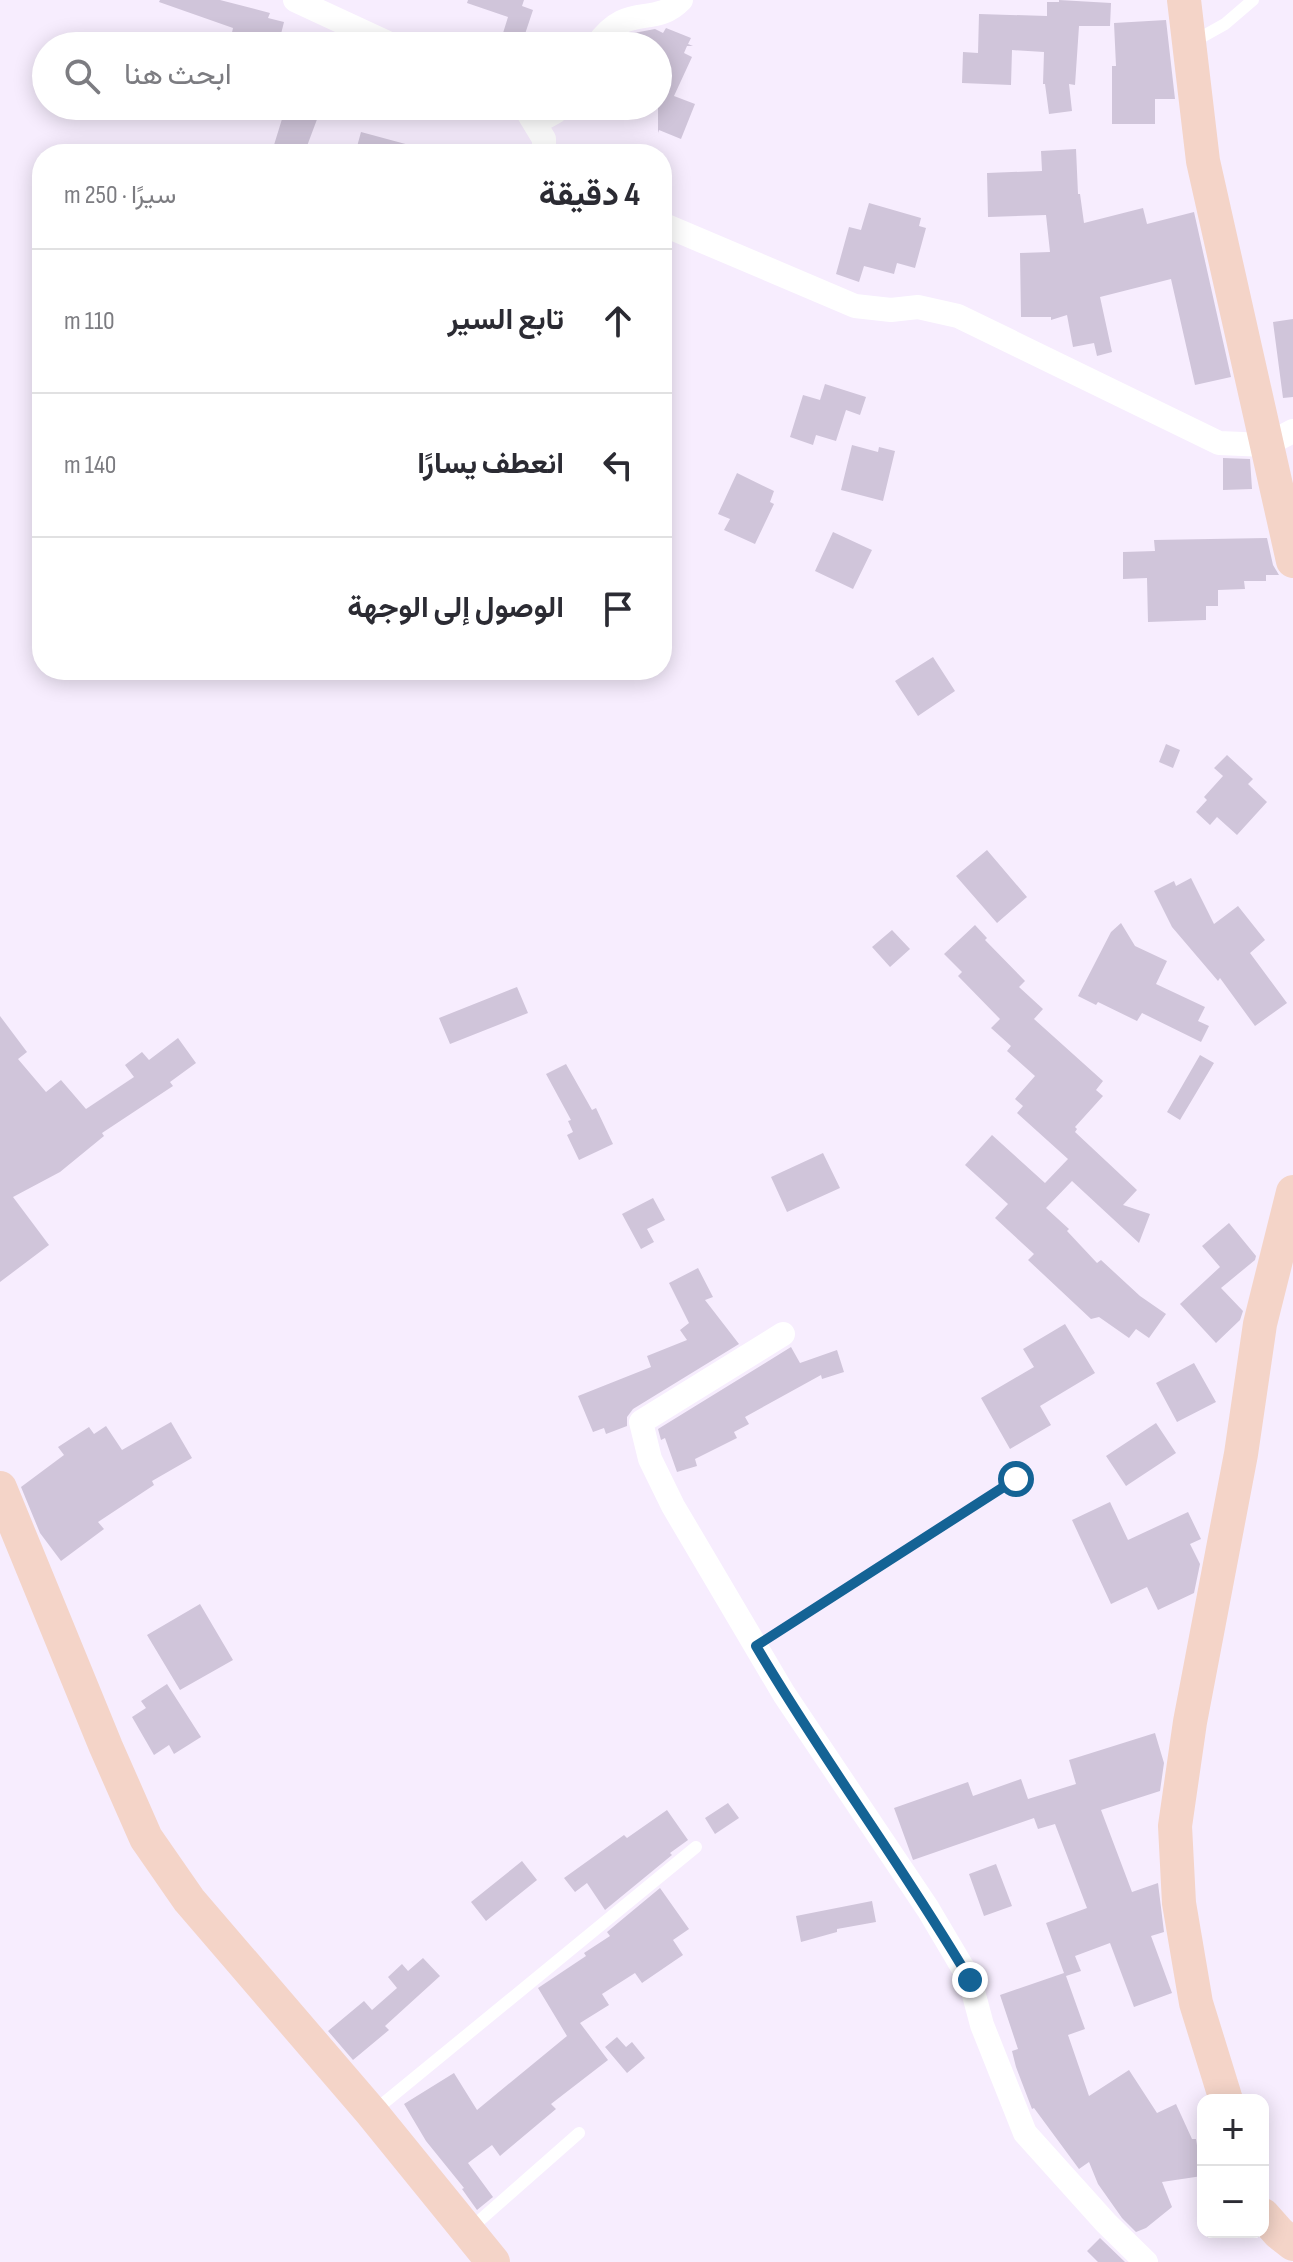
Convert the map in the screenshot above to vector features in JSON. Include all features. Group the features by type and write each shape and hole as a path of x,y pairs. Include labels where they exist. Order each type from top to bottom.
{"street":[{"path":"295,0 364,32"},
{"path":"604,32 624,14 664,12 681,0"},
{"path":"1184,0 1203,161 1279,438 1293,561"},
{"path":"532,120 544,144"},
{"path":"672,228 855,306 891,310 918,307 958,316 1219,443 1279,438"},
{"path":"1224,2094 1196,2003 1179,1903 1175,1826 1190,1722 1241,1454 1260,1324 1293,1192"},
{"path":"783,1334 641,1422 650,1459 673,1506 784,1694 928,1909 970,1980 982,2025 1025,2133 1106,2223 1146,2262"},
{"path":"0,1488 146,1838 189,1900 372,2113 493,2262"},
{"path":"1269,2221 1293,2244"}],"lane":[{"path":"1189,45 1225,24 1253,0"},
{"path":"372,2113 696,1847"},
{"path":"467,2231 579,2133"}],"path":[{"path":"756,1646 1016,1479"}],"building":[{"path":"220,0 270,13 268,18 284,22 282,32 232,32 233,28 159,2"},
{"path":"468,0 524,0 522,6 533,10 526,32 503,32 508,17 467,3"},
{"path":"1047,2 1111,3 1110,26 1079,26 1075,85 1069,84 1072,111 1049,114 1043,84 1044,52 1012,50 1011,85 962,83 963,52 978,53 979,14 1047,16"},
{"path":"1166,20 1175,99 1155,99 1155,124 1112,124 1112,66 1116,66 1114,23"},
{"path":"666,28 691,38 688,44 693,46 687,46 684,53 692,57 674,96 695,104 681,139 659,130 658,133 658,120 672,120 672,32 664,32"},
{"path":"282,120 317,120 308,144 274,144"},
{"path":"361,132 405,144 358,144"},
{"path":"1076,149 1078,194 1084,223 1143,208 1147,224 1194,212 1231,377 1195,385 1171,279 1100,297 1112,352 1097,356 1094,343 1073,347 1067,315 1051,320 1051,317 1021,317 1020,253 1050,252 1046,215 988,217 987,173 1042,171 1041,151"},
{"path":"869,203 921,218 919,226 926,228 915,268 897,263 894,274 864,266 859,282 836,274 849,227 861,230"},
{"path":"1293,319 1293,397 1283,398 1273,322"},
{"path":"825,384 866,397 860,415 846,410 836,441 816,435 813,445 790,437 803,395 820,400"},
{"path":"852,445 878,452 879,447 895,451 883,501 841,490"},
{"path":"1223,458 1250,459 1252,489 1223,490"},
{"path":"737,473 774,491 770,502 774,504 755,544 724,530 730,519 718,514"},
{"path":"833,532 872,550 853,589 815,571"},
{"path":"1267,538 1273,565 1279,575 1266,575 1266,581 1244,581 1245,589 1218,590 1218,606 1206,606 1206,620 1148,622 1147,578 1123,579 1123,552 1155,551 1154,540"},
{"path":"933,657 955,691 918,716 895,681"},
{"path":"1166,744 1180,750 1173,768 1159,762"},
{"path":"1227,755 1253,779 1248,784 1267,802 1237,835 1217,817 1210,825 1196,812 1207,800 1204,797 1223,776 1214,768"},
{"path":"987,850 1027,897 997,923 956,876"},
{"path":"1191,878 1214,924 1238,906 1265,940 1250,953 1287,1003 1255,1026 1220,978 1218,981 1172,927 1154,891 1174,881 1176,886"},
{"path":"1121,923 1135,946 1167,961 1156,984 1205,1007 1198,1021 1209,1026 1201,1042 1142,1013 1137,1021 1078,996 1111,932"},
{"path":"975,925 987,938 985,940 1025,981 1019,987 1043,1009 1034,1019 1103,1081 1096,1090 1103,1096 1075,1127 1075,1132 1137,1190 1123,1205 1150,1214 1139,1243 1072,1181 1046,1208 1069,1229 1067,1231 1097,1263 1101,1260 1140,1296 1166,1314 1149,1338 1136,1329 1129,1338 1099,1317 1091,1319 1028,1260 1034,1254 995,1218 1008,1204 965,1165 992,1135 1045,1183 1068,1159 1017,1113 1023,1106 1015,1099 1035,1076 1007,1051 1011,1046 991,1028 1000,1019 958,976 962,972 944,954"},
{"path":"892,930 910,949 890,967 872,947"},
{"path":"517,987 528,1013 450,1044 439,1018"},
{"path":"0,1016 27,1052 18,1059 46,1092 61,1080 86,1109 134,1077 125,1065 142,1052 149,1060 178,1038 196,1063 170,1082 173,1086 102,1133 104,1136 60,1172 13,1197 49,1245 0,1282"},
{"path":"1200,1055 1214,1063 1180,1120 1167,1112"},
{"path":"566,1064 592,1110 596,1108 613,1144 579,1160 567,1135 573,1132 568,1121 571,1120 546,1074"},
{"path":"823,1153 840,1188 787,1212 771,1177"},
{"path":"653,1198 665,1220 647,1229 654,1242 641,1249 622,1214"},
{"path":"1229,1223 1256,1256 1221,1288 1243,1311 1240,1320 1216,1343 1180,1304 1220,1267 1202,1246"},
{"path":"698,1268 713,1297 705,1300 739,1344 633,1409 627,1417 627,1426 606,1434 604,1428 593,1432 578,1396 651,1367 647,1356 687,1340 680,1330 689,1323 669,1283"},
{"path":"1065,1324 1095,1373 1040,1406 1051,1425 1010,1449 981,1398 1034,1367 1023,1349"},
{"path":"791,1347 800,1363 837,1350 844,1372 822,1379 821,1375 745,1417 749,1424 734,1432 737,1438 695,1459 697,1466 677,1472 665,1438 661,1440 658,1429"},
{"path":"1194,1363 1216,1402 1177,1422 1156,1383"},
{"path":"171,1422 192,1458 152,1481 154,1485 98,1522 104,1529 61,1561 40,1533 21,1487 64,1455 58,1447 89,1427 94,1434 106,1426 122,1450"},
{"path":"1156,1423 1176,1453 1126,1486 1106,1456"},
{"path":"1110,1502 1128,1540 1188,1512 1201,1539 1190,1544 1200,1564 1194,1593 1158,1610 1147,1587 1111,1604 1072,1520"},
{"path":"200,1604 233,1660 180,1690 147,1635"},
{"path":"167,1684 201,1737 174,1754 169,1745 154,1755 132,1717 146,1708 141,1701"},
{"path":"1155,1733 1164,1763 1160,1791 1101,1810 1132,1892 1158,1883 1164,1932 1151,1936 1172,1993 1134,2007 1110,1943 1075,1956 1081,1971 1066,1976 1085,2029 1068,2035 1089,2096 1129,2070 1157,2113 1176,2104 1192,2139 1196,2139 1197,2177 1162,2182 1172,2207 1146,2228 1136,2232 1098,2184 1089,2162 1079,2169 1032,2109 1016,2067 1012,2051 1018,2049 1000,1995 1064,1973 1046,1923 1087,1908 1055,1824 1038,1829 1034,1818 913,1860 894,1808 968,1782 973,1796 1021,1779 1028,1799 1076,1784 1069,1760"},
{"path":"728,1803 739,1818 715,1834 705,1818"},
{"path":"667,1810 688,1840 605,1910 587,1883 575,1892 564,1878 624,1835 627,1838"},
{"path":"522,1861 537,1880 486,1921 471,1902"},
{"path":"996,1864 1012,1906 984,1916 969,1874"},
{"path":"660,1888 689,1929 673,1940 683,1955 642,1983 635,1973 602,1994 609,2005 580,2023 608,2060 551,2104 556,2109 500,2156 492,2145 468,2163 493,2197 477,2210 464,2188 426,2141 404,2104 454,2073 477,2110 567,2036 538,1988 586,1956 584,1953 610,1936 607,1932"},
{"path":"872,1901 876,1922 837,1929 837,1932 801,1942 796,1916"},
{"path":"423,1958 440,1976 385,2026 389,2030 353,2060 328,2031 364,2001 372,2010 397,1988 388,1977 402,1964 408,1971"},
{"path":"617,2037 626,2047 632,2042 645,2058 627,2073 605,2047"},
{"path":"1100,2238 1125,2262 1098,2262 1087,2251"}],"route":[{"path":"970,1980 928,1909 784,1694 756,1646 1016,1479"}]}
